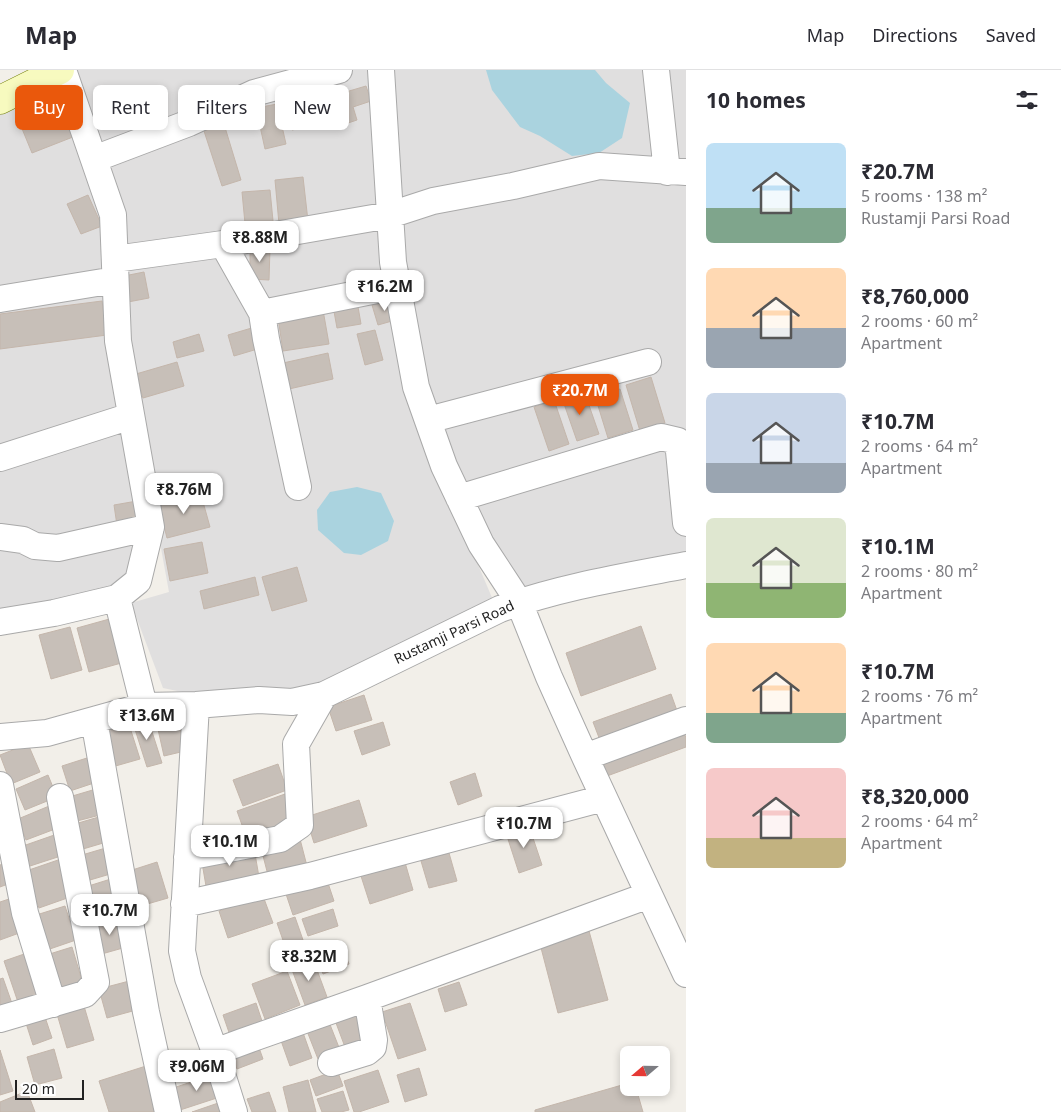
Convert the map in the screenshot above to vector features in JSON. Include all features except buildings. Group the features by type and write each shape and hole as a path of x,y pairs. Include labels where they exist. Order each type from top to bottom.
{"street":[{"path":"0,100 61,70 94,159 113,214 118,341 151,527 138,580 117,598 54,613 0,622"},
{"path":"94,159 189,123 254,93 339,70"},
{"path":"381,70 393,262 416,386 444,466 480,544 519,602 549,677 686,974"},
{"path":"0,299 115,269 223,244 390,215 432,202 599,166 676,172 656,70"},
{"path":"223,244 262,313 266,340 298,487"},
{"path":"262,313 397,286"},
{"path":"428,420 648,362"},
{"path":"0,458 131,416"},
{"path":"459,498 661,437 678,442 684,477 686,523"},
{"path":"0,537 23,540 35,546 58,548 151,527"},
{"name":"Rustamji Parsi Road","path":"0,737 47,733 144,706 196,705 259,700 292,702 334,690 500,609 519,602 568,588 686,565"},
{"path":"117,598 144,706"},
{"path":"187,857 280,839 300,825 296,744 334,690"},
{"path":"196,705 182,951 188,978 215,1052 234,1112"},
{"path":"94,720 146,1012 168,1112"},
{"path":"585,757 686,720"},
{"path":"0,784 25,913 53,1004"},
{"path":"0,1019 86,994 96,982 60,797"},
{"path":"184,904 310,876 604,798"},
{"path":"215,1052 649,895"},
{"path":"331,1063 367,1052 373,1047 374,1040 367,998"}],"shaded area":[{"path":"61,70 65,85 21,85"},
{"path":"77,70 371,70 428,447 493,600 317,690 196,695 163,688 131,603 169,592 124,346 83,105 83,85 80,85"},
{"path":"388,70 686,70 686,163 394,201"},
{"path":"15,87 15,130 79,130 103,213 148,584 0,611 0,93"},
{"path":"609,172 686,175 686,557 510,596 425,393 396,215"}],"water":[{"path":"486,70 595,70 606,83 630,103 622,138 599,153 572,156 540,136 520,127 492,90"},
{"path":"357,487 381,493 394,521 388,541 361,555 344,553 318,530 317,510 330,492"}]}
